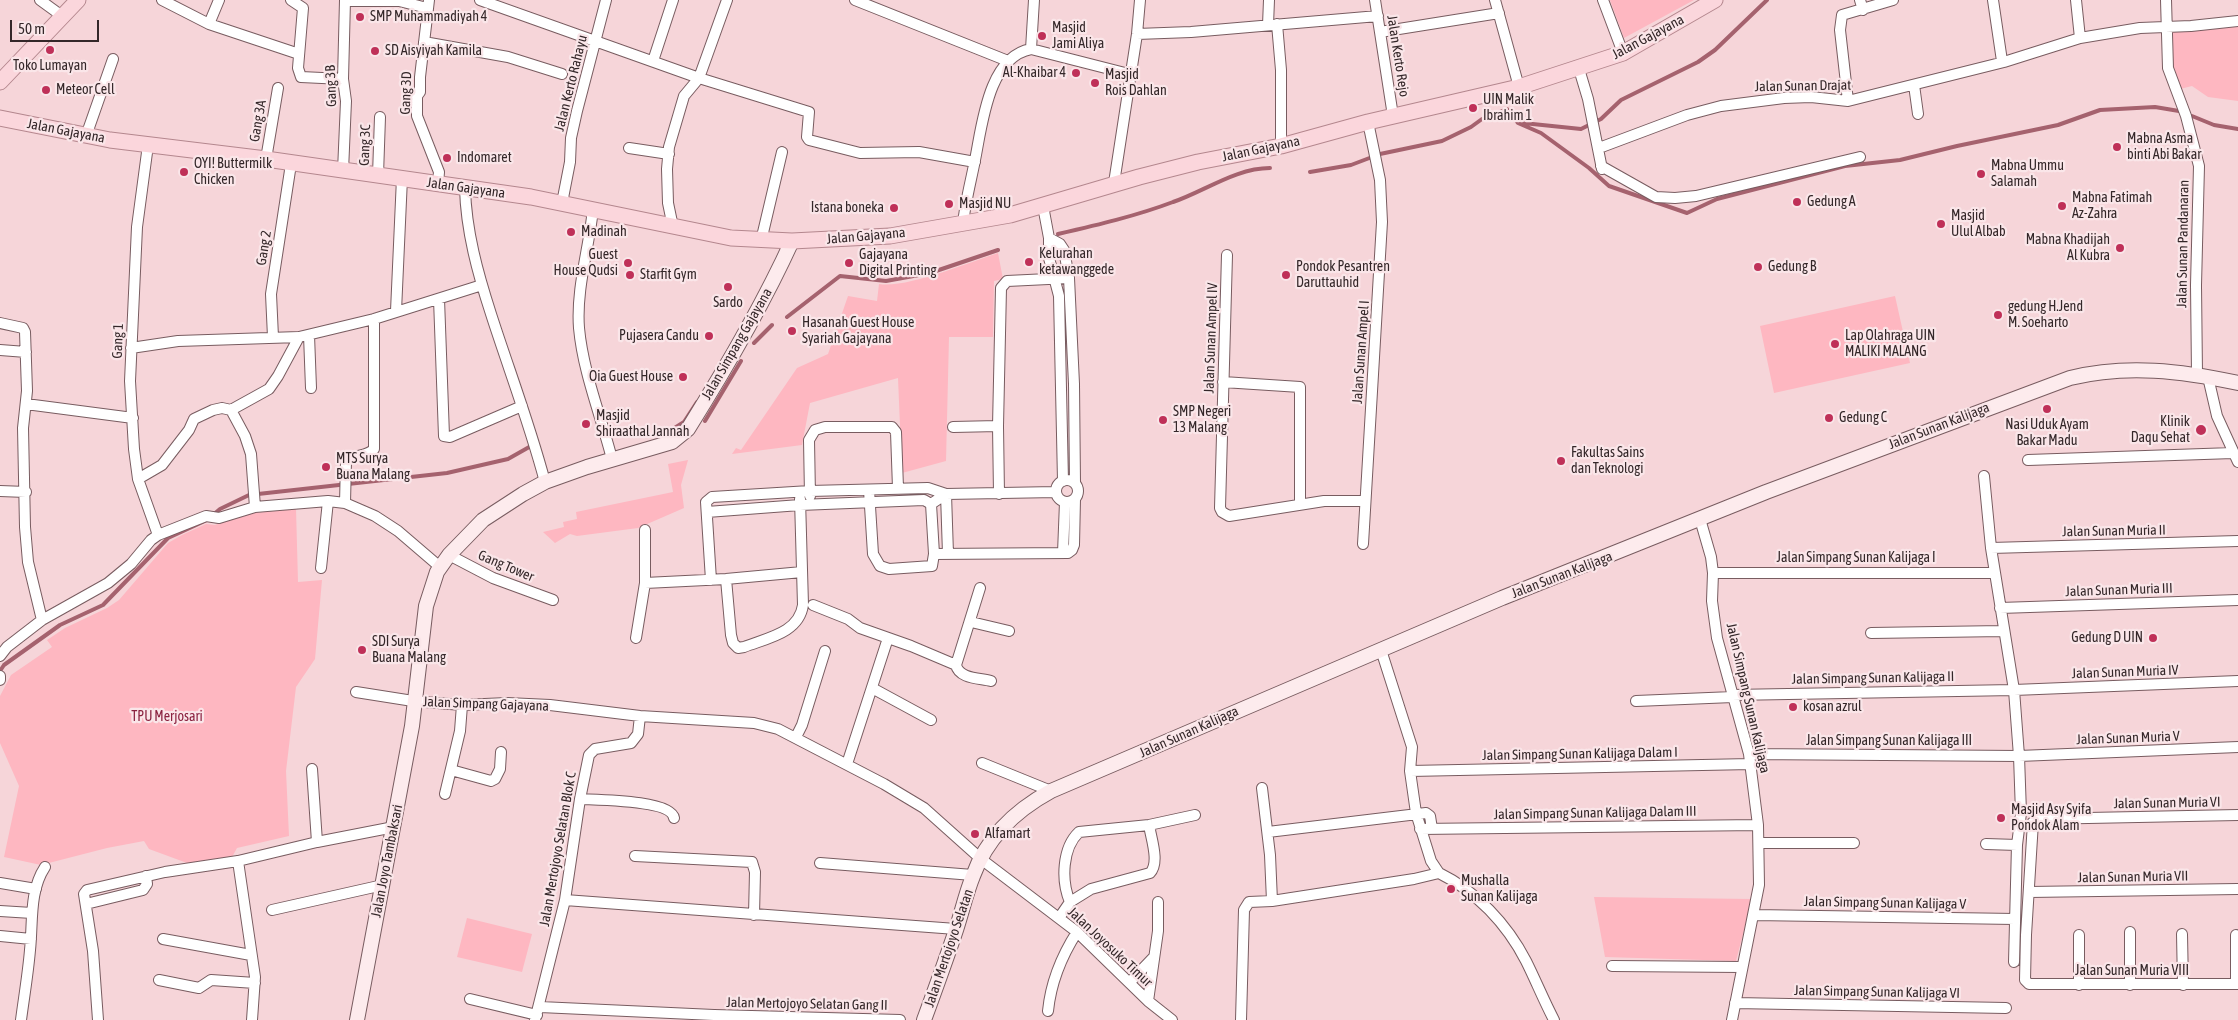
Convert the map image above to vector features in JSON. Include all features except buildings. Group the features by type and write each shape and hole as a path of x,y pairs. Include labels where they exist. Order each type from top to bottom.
{"main road":[{"path":"0,82 78,0"},
{"name":"Jalan Gajayana","path":"0,118 86,136 402,178 562,203 730,238 792,242 890,236 1010,215 1114,183 1198,162 1281,146 1368,122 1519,87 1579,69 1623,53 1711,3"},
{"name":"Jalan Simpang Gajayana","path":"414,702 426,606 433,579 449,555 482,520 500,507 545,482 612,459 672,442 688,429 759,309 792,242"},
{"name":"Jalan Sunan Kalijaga","path":"973,875 990,843 1014,815 1051,791 1502,598 1861,456 2070,378 2090,373 2143,370 2202,376 2238,383"},
{"name":"Jalan Joyo Tambaksari","path":"357,1020 394,827 412,726 414,702"},
{"name":"Jalan Mertojoyo Selatan","path":"924,1020 973,875"}],"street":[{"path":"40,0 62,16"},
{"path":"162,0 208,24 299,54"},
{"path":"208,24 219,0"},
{"path":"291,0 303,8 298,72 301,77 343,79"},
{"path":"345,0 399,1 428,4"},
{"name":"Gang 3B","path":"343,171 346,101 343,79 345,0"},
{"path":"480,0 699,78 809,112 807,137 809,140 860,152 919,152 975,162"},
{"name":"Jalan Kerto Rahayu","path":"562,203 570,162 571,138 606,0"},
{"path":"653,61 673,0"},
{"path":"673,227 668,203 669,154 684,96 699,78 727,0"},
{"path":"854,0 1008,61"},
{"path":"1031,49 1034,0"},
{"path":"1114,183 1129,74 1137,34 1140,0"},
{"path":"1268,0 1281,70 1281,146"},
{"name":"Jalan Kerto Rejo","path":"1376,0 1393,116"},
{"path":"1495,0 1519,87"},
{"path":"1603,0 1623,53"},
{"path":"1848,101 1840,30 1842,15 1861,5 1893,0"},
{"path":"1993,0 2002,61"},
{"path":"2076,0 2080,38"},
{"name":"Jalan Sunan Pandanaran","path":"2166,0 2168,68 2186,116 2199,166 2196,285 2202,376 2217,416 2238,462"},
{"name":"Gang 3D","path":"428,4 420,92 417,96 417,116 439,172 438,184"},
{"path":"1380,32 1499,13"},
{"path":"1137,34 1378,16"},
{"name":"Jalan Sunan Drajat","path":"1599,148 1687,115 1722,106 1784,98 1811,97 1848,101 1914,85 2080,38 2140,28 2238,21"},
{"path":"424,42 508,57 562,74"},
{"path":"963,224 986,106 998,75 1008,61 1021,51 1031,49 1129,74"},
{"path":"86,136 113,59"},
{"path":"1579,69 1599,148 1601,168 1656,198 1696,196 1860,157"},
{"path":"1914,85 1918,114"},
{"name":"Gang 3A","path":"266,159 278,88"},
{"name":"Gang 3C","path":"378,175 380,117"},
{"name":"Jalan Sunan Ampel I","path":"1363,544 1382,222 1380,180 1368,122"},
{"name":"Gang 1","path":"148,145 137,227 130,381 134,449 138,479 158,535"},
{"path":"629,148 669,154"},
{"path":"761,241 782,152"},
{"name":"Gang 2","path":"273,337 272,294 291,164"},
{"path":"396,311 402,178"},
{"path":"465,188 470,234 482,285 533,437 545,482"},
{"path":"1043,206 1049,238 1049,258 1060,296 1063,384 1063,481"},
{"path":"593,210 581,297 579,330 587,370 612,459"},
{"path":"934,554 1063,553 1072,550 1074,545 1075,499 1078,488 1075,483 1074,384 1068,278 1064,250 1049,238"},
{"name":"Jalan Sunan Ampel IV","path":"1227,255 1220,508 1222,512 1229,516 1300,504"},
{"path":"999,494 998,426 1001,288 1008,281 1068,278"},
{"path":"131,348 178,341 304,336 374,319 482,285"},
{"path":"440,299 444,436 450,437 522,406"},
{"path":"345,502 345,463 349,458 371,452 374,449 374,319"},
{"path":"0,323 23,328 25,332 26,404 23,428 28,562 42,620"},
{"path":"304,336 311,388"},
{"path":"138,479 162,466 189,430 194,419 222,408 231,410 269,389 304,336"},
{"path":"0,350 26,352"},
{"path":"1223,382 1298,386 1301,389 1300,504 1324,501 1365,501"},
{"path":"1063,384 1074,384"},
{"path":"26,404 133,418"},
{"path":"231,410 246,436 251,454 255,503"},
{"path":"953,427 998,426"},
{"path":"726,579 733,643 738,648 744,648 787,631 796,624 802,610 800,505 805,492 809,440 814,430 825,427 892,427 896,432 898,488"},
{"path":"2028,460 2233,452"},
{"path":"1984,476 1991,548 2014,690 2019,756 2021,813 2017,845 2014,962"},
{"path":"1075,483 1063,481 1058,485 1056,492 1059,499 1065,502 1075,499"},
{"path":"711,580 706,502 712,497 898,488 928,488 946,494 1056,492"},
{"path":"883,489 884,502"},
{"path":"869,490 873,554 875,561 880,566 889,569 932,566 934,554 931,504"},
{"path":"0,491 26,492"},
{"path":"805,492 811,505"},
{"path":"931,504 946,494"},
{"path":"946,494 948,554"},
{"path":"708,512 800,505 870,504 924,500 931,504"},
{"path":"321,568 328,501"},
{"path":"0,656 7,647 42,620 108,583 131,564 151,540 158,535 206,516 217,518 255,503 345,502 375,516 398,531 440,567"},
{"path":"1063,553 1065,502"},
{"name":"Jalan Simpang Sunan Kalijaga","path":"1700,519 1715,573 1712,600 1717,638 1750,759 1758,825 1759,885 1732,1020"},
{"path":"636,638 644,583 645,530"},
{"name":"Jalan Sunan Muria II","path":"1991,548 2238,541"},
{"name":"Gang Tower","path":"449,555 493,578 553,600"},
{"path":"644,583 726,579 802,572"},
{"name":"Jalan Simpang Sunan Kalijaga I","path":"1715,573 1995,573"},
{"path":"980,588 971,622 956,665 961,674 992,681"},
{"name":"Jalan Sunan Muria III","path":"2000,608 2238,600"},
{"path":"813,606 848,619 860,628 956,665"},
{"path":"971,622 1009,631"},
{"path":"1871,633 2003,630"},
{"path":"847,764 888,638"},
{"path":"1381,650 1412,748 1410,771 1416,813 1431,861 1439,873 1473,894 1496,918 1525,960 1554,1020"},
{"path":"796,737 802,725 825,651"},
{"name":"Jalan Sunan Muria IV","path":"2014,690 2238,681"},
{"path":"872,688 931,720"},
{"name":"Jalan Simpang Sunan Kalijaga II","path":"1636,701 1732,696 2014,690"},
{"path":"356,692 414,702"},
{"name":"Jalan Simpang Gajayana","path":"414,702 462,705 534,704 640,716 754,723 778,728 847,764 924,808 981,859"},
{"path":"445,794 460,731 462,705"},
{"name":"Jalan Mertojoyo Selatan Blok C","path":"538,1014 565,900 580,799 589,755 592,751 632,743 638,734 640,716"},
{"name":"Jalan Sunan Muria V","path":"2019,756 2238,747"},
{"path":"451,770 495,780 500,770 501,752"},
{"name":"Jalan Simpang Sunan Kalijaga III","path":"1750,759 1760,754 2019,756"},
{"name":"Jalan Simpang Sunan Kalijaga Dalam I","path":"1410,771 1750,759"},
{"path":"982,763 1051,791"},
{"path":"312,769 318,842"},
{"path":"1262,788 1268,832 1272,901"},
{"path":"580,799 647,804 668,809 674,814 674,818"},
{"path":"1268,832 1416,813 1426,813 1430,816 1432,829"},
{"path":"1070,902 1066,892 1067,852 1075,836 1086,830 1149,825 1195,815"},
{"name":"Jalan Sunan Muria VI","path":"2029,892 2032,828 2033,822 2038,819 2238,815"},
{"path":"1059,918 1070,902 1091,888 1150,873 1153,870 1154,860 1149,825"},
{"name":"Jalan Simpang Sunan Kalijaga Dalam III","path":"1420,829 1758,825"},
{"path":"98,1020 93,951 84,894 87,890 146,876 238,861 318,842 394,827"},
{"path":"1759,843 1854,843"},
{"path":"1986,844 2017,845"},
{"path":"635,856 752,862 755,872 754,915"},
{"name":"Jalan Joyosuko Timur","path":"981,859 1077,932 1130,982 1148,1002 1172,1020"},
{"path":"238,861 255,983 252,1020"},
{"path":"820,863 973,875"},
{"path":"21,1020 27,990 32,939 32,912 36,889 45,867"},
{"path":"1241,1020 1244,910 1249,902 1272,901 1414,879 1439,873"},
{"path":"0,883 36,889"},
{"path":"272,910 383,885"},
{"name":"Jalan Sunan Muria VII","path":"2029,892 2238,889"},
{"name":"Jalan Sunan Muria VIII","path":"2029,892 2026,935 2026,982 2028,984 2237,984"},
{"path":"565,900 956,929"},
{"path":"1148,1002 1158,931 1158,902"},
{"path":"0,911 32,912"},
{"name":"Jalan Simpang Sunan Kalijaga V","path":"1754,915 2015,919"},
{"path":"1048,1011 1055,973 1062,955 1077,932"},
{"path":"2130,932 2130,985"},
{"path":"2182,934 2183,985"},
{"path":"2078,935 2079,985"},
{"path":"2236,935 2237,984"},
{"path":"0,936 32,939"},
{"path":"163,939 251,955"},
{"path":"1130,982 1153,958"},
{"path":"1612,966 1742,967"},
{"path":"159,980 199,988 212,980 255,983"},
{"name":"Jalan Mertojoyo Selatan Gang II","path":"470,999 538,1014 714,1015 900,1020"},
{"name":"Jalan Simpang Sunan Kalijaga VI","path":"1735,1003 2006,1008"}],"green space":[{"path":"1610,0 1694,0 1624,38"},
{"path":"2238,24 2238,101 2208,97 2192,86 2180,89 2171,71 2170,32"},
{"path":"998,253 1003,279 994,281 993,337 949,337 946,461 902,473 898,378 810,403 802,445 732,454 736,448 741,450 797,368 828,354 848,296 877,301 879,284 905,283 921,279"},
{"name":"Lap Olahraga UIN MALIKI MALANG","path":"1895,296 1910,363 1774,393 1760,326"},
{"path":"688,460 681,485 684,508 638,528 577,536 570,534 555,543 543,532 564,527 563,522 577,519 576,512 673,492 668,464"},
{"name":"TPU Merjosari","path":"296,509 298,582 322,580 315,659 296,687 286,771 289,836 237,848 231,859 187,863 149,849 144,841 107,848 41,865 4,857 19,786 0,743 0,696 11,675 52,647 47,640 65,628 107,608 119,600 168,543 206,524 215,525 243,514"},
{"path":"1594,897 1752,899 1736,961 1605,957"},
{"path":"467,918 532,934 522,972 457,957"}],"waterway":[{"path":"1523,123 1581,129 1601,119 1621,100 1698,62 1715,50 1767,0"},
{"path":"1310,172 1351,165 1380,154 1442,141 1471,127 1482,119 1507,109 1518,123 1541,133 1589,168 1609,186 1687,213 1717,199 1845,166 1900,160 2058,125 2100,110 2155,107 2179,111"},
{"path":"2192,116 2214,125 2238,129"},
{"path":"1058,234 1145,212 1233,176 1257,169 1270,168"},
{"path":"787,317 840,276 886,281 930,273 998,250"},
{"path":"754,343 772,325"},
{"path":"705,421 741,361"},
{"path":"673,429 684,422 697,402"},
{"path":"662,431 674,429"},
{"path":"213,515 220,509 249,495 447,473 508,459 531,446"},
{"path":"0,671 4,665 60,625 103,605 168,538 207,520"}],"place":[{"name":"SMP Muhammadiyah 4","path":"360,17"},
{"name":"Masjid Jami Aliya","path":"1042,36"},
{"name":"Toko Lumayan","path":"50,50"},
{"name":"SD Aisyiyah Kamila","path":"375,51"},
{"name":"Al-Khaibar 4","path":"1076,73"},
{"name":"Masjid Rois Dahlan","path":"1095,83"},
{"name":"Meteor Cell","path":"46,90"},
{"name":"UIN Malik Ibrahim 1","path":"1473,108"},
{"name":"Mabna Asma binti Abi Bakar","path":"2117,147"},
{"name":"Indomaret","path":"447,158"},
{"name":"OYI! Buttermilk Chicken","path":"184,172"},
{"name":"Mabna Ummu Salamah","path":"1981,174"},
{"name":"Gedung A","path":"1797,202"},
{"name":"Masjid NU","path":"949,204"},
{"name":"Mabna Fatimah Az-Zahra","path":"2062,206"},
{"name":"Istana boneka","path":"894,208"},
{"name":"Masjid Ulul Albab","path":"1941,224"},
{"name":"Madinah","path":"571,232"},
{"name":"Mabna Khadijah Al Kubra","path":"2120,248"},
{"name":"Kelurahan ketawanggede","path":"1029,262"},
{"name":"Guest House Qudsi","path":"628,263"},
{"name":"Gajayana Digital Printing","path":"849,263"},
{"name":"Gedung B","path":"1758,267"},
{"name":"Starfit Gym","path":"630,275"},
{"name":"Pondok Pesantren Daruttauhid","path":"1286,275"},
{"name":"Sardo","path":"728,287"},
{"name":"gedung H.Jend M. Soeharto","path":"1998,315"},
{"name":"Hasanah Guest House Syariah Gajayana","path":"792,331"},
{"name":"Pujasera Candu","path":"709,336"},
{"name":"Lap Olahraga UIN MALIKI MALANG","path":"1835,344"},
{"name":"Oia Guest House","path":"683,377"},
{"name":"Nasi Uduk Ayam Bakar Madu","path":"2047,409"},
{"name":"Gedung C","path":"1829,418"},
{"name":"SMP Negeri 13 Malang","path":"1163,420"},
{"name":"Masjid Shiraathal Jannah","path":"586,424"},
{"name":"Klinik Daqu Sehat","path":"2201,430"},
{"name":"Fakultas Sains dan Teknologi","path":"1561,461"},
{"name":"MTS Surya Buana Malang","path":"326,467"},
{"name":"Gedung D UIN","path":"2153,638"},
{"name":"SDI Surya Buana Malang","path":"362,650"},
{"name":"kosan azrul","path":"1793,707"},
{"name":"Masjid Asy Syifa Pondok Alam","path":"2001,818"},
{"name":"Alfamart","path":"975,834"},
{"name":"Mushalla Sunan Kalijaga","path":"1451,889"}]}
